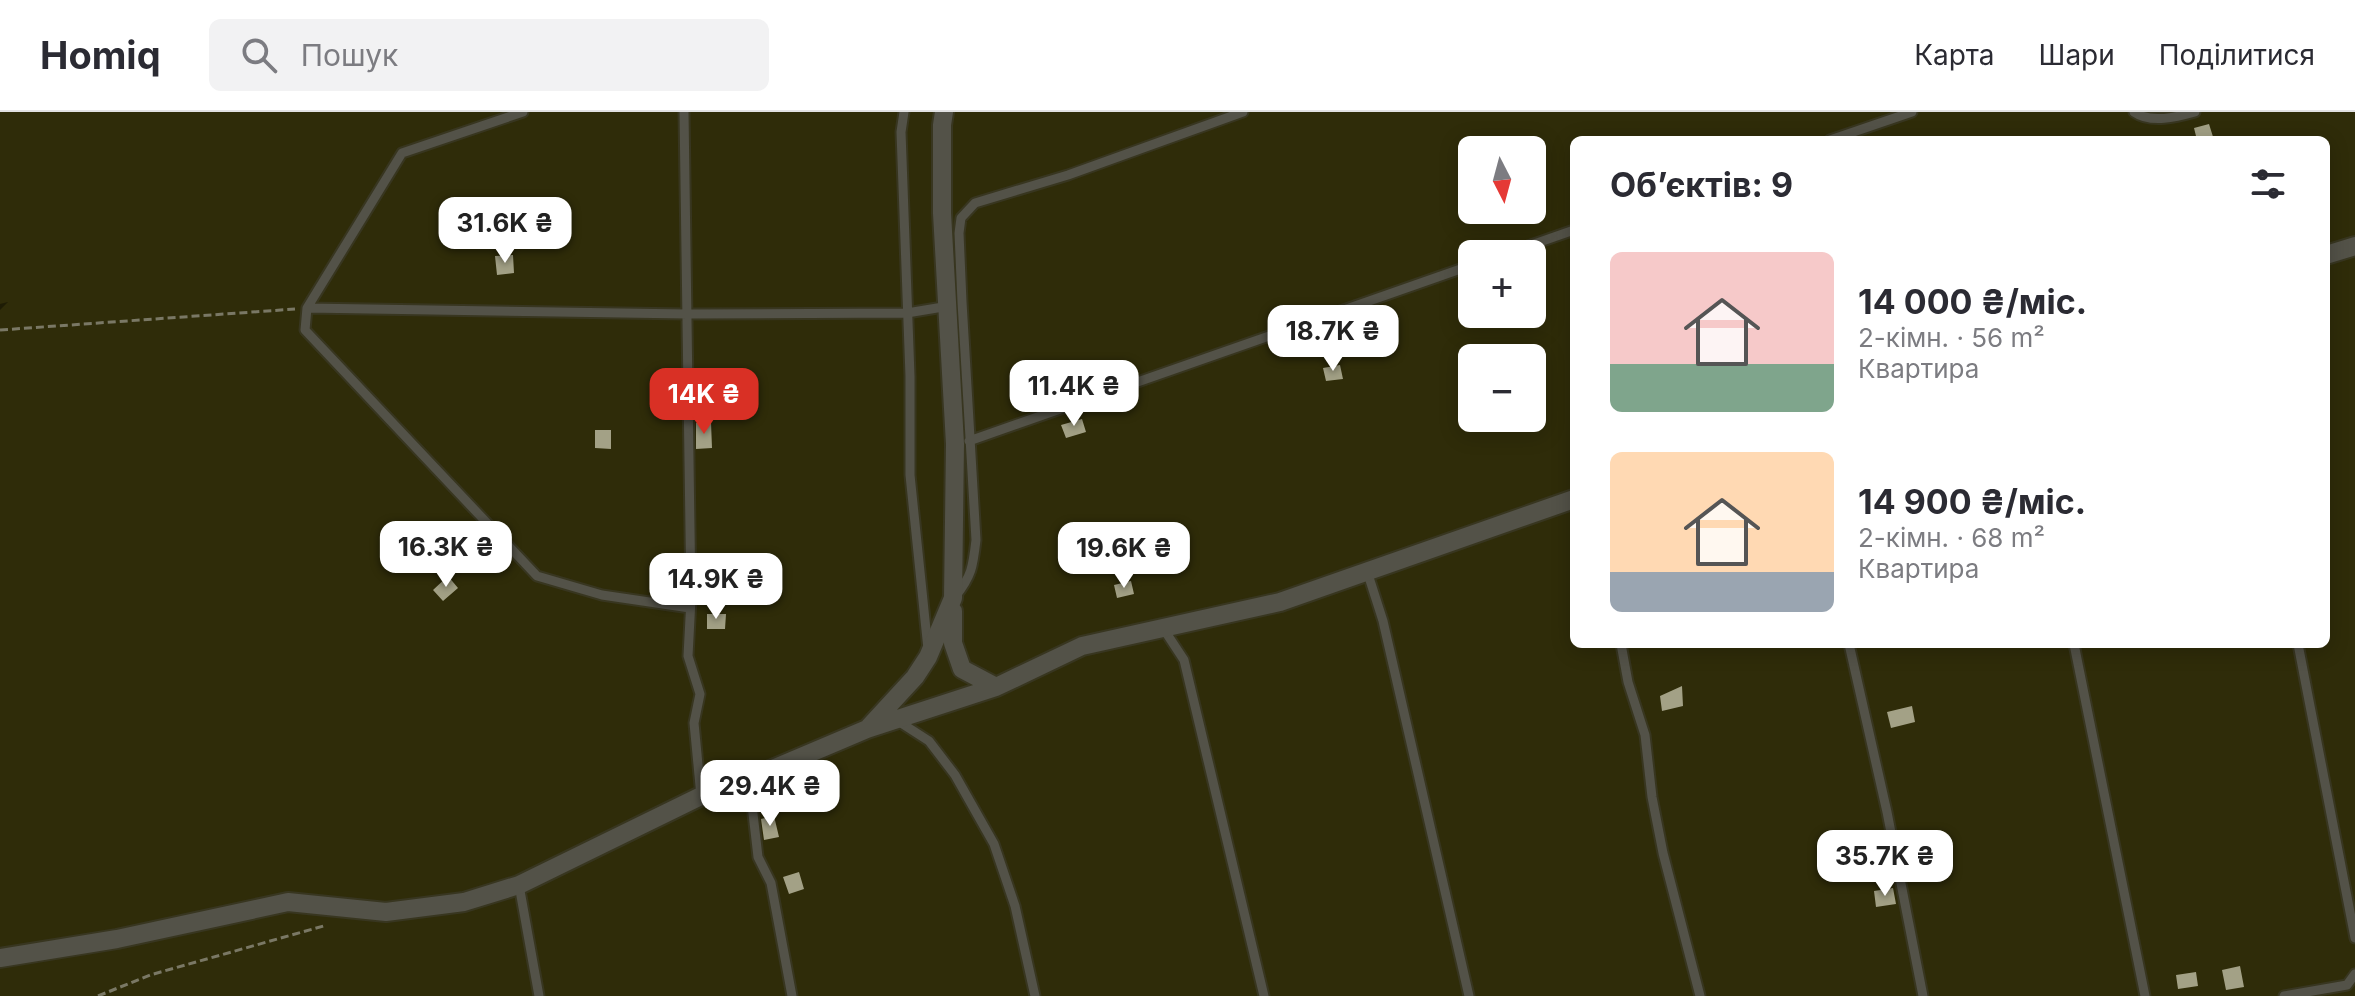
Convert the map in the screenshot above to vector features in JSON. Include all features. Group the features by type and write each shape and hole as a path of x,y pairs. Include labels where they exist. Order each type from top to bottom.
{"street":[{"path":"944,112 942,213 955,444 953,643 962,669 996,687"},
{"path":"2330,254 2355,246"},
{"path":"0,958 117,939 288,902 386,912 464,902 519,885 701,796 867,729 996,687 1082,646 1280,602 1570,500"},
{"path":"867,729 915,677 928,657 953,598"}],"lane":[{"path":"523,112 402,153 307,308 305,330 537,576 602,595 690,608"},
{"path":"684,112 688,656 700,694 694,723 701,796"},
{"path":"904,112 901,132 910,475 928,657"},
{"path":"953,598 973,569 976,540 959,233 961,218 975,203 1068,175 1243,112"},
{"path":"1842,136 1912,112"},
{"path":"2134,112 2141,117 2173,119 2195,112"},
{"path":"1545,240 1570,231"},
{"path":"969,441 1458,270"},
{"path":"307,308 687,314 907,313 949,306"},
{"path":"1367,571 1383,621 1469,996"},
{"path":"1163,628 1184,660 1264,996"},
{"path":"1622,648 1628,682 1645,735 1652,797 1663,853 1700,996"},
{"path":"1850,648 1887,812 1923,996"},
{"path":"2075,648 2145,996"},
{"path":"2299,648 2355,938"},
{"path":"896,719 929,741 955,775 994,844 1015,906 1035,996"},
{"path":"749,779 758,857 771,883 792,996"},
{"path":"519,885 539,996"},
{"path":"2284,996 2347,985 2355,974"}],"path":[{"path":"0,330 307,308"},
{"path":"98,996 150,975 333,923"}],"shaded area":[{"path":"0,112 2355,112 2355,996 0,996 0,310 8,302 0,304"}],"building":[{"path":"2209,124 2213,136 2196,136 2194,128"},
{"path":"513,255 514,273 497,275 495,256"},
{"path":"1340,365 1343,379 1326,381 1323,368"},
{"path":"1082,419 1086,432 1066,438 1061,425"},
{"path":"711,422 712,448 696,449 696,423"},
{"path":"595,430 611,430 611,449 595,448"},
{"path":"448,576 458,588 443,601 433,590"},
{"path":"1131,581 1134,594 1117,598 1114,585"},
{"path":"707,614 726,614 725,629 707,629"},
{"path":"1682,686 1683,706 1662,711 1660,696"},
{"path":"1912,706 1915,722 1891,728 1887,712"},
{"path":"774,816 779,837 764,840 761,819"},
{"path":"799,872 804,889 789,894 783,877"},
{"path":"1893,888 1896,904 1876,907 1874,891"},
{"path":"2240,966 2244,987 2226,990 2222,970"},
{"path":"2196,972 2198,986 2178,989 2176,975"}]}
